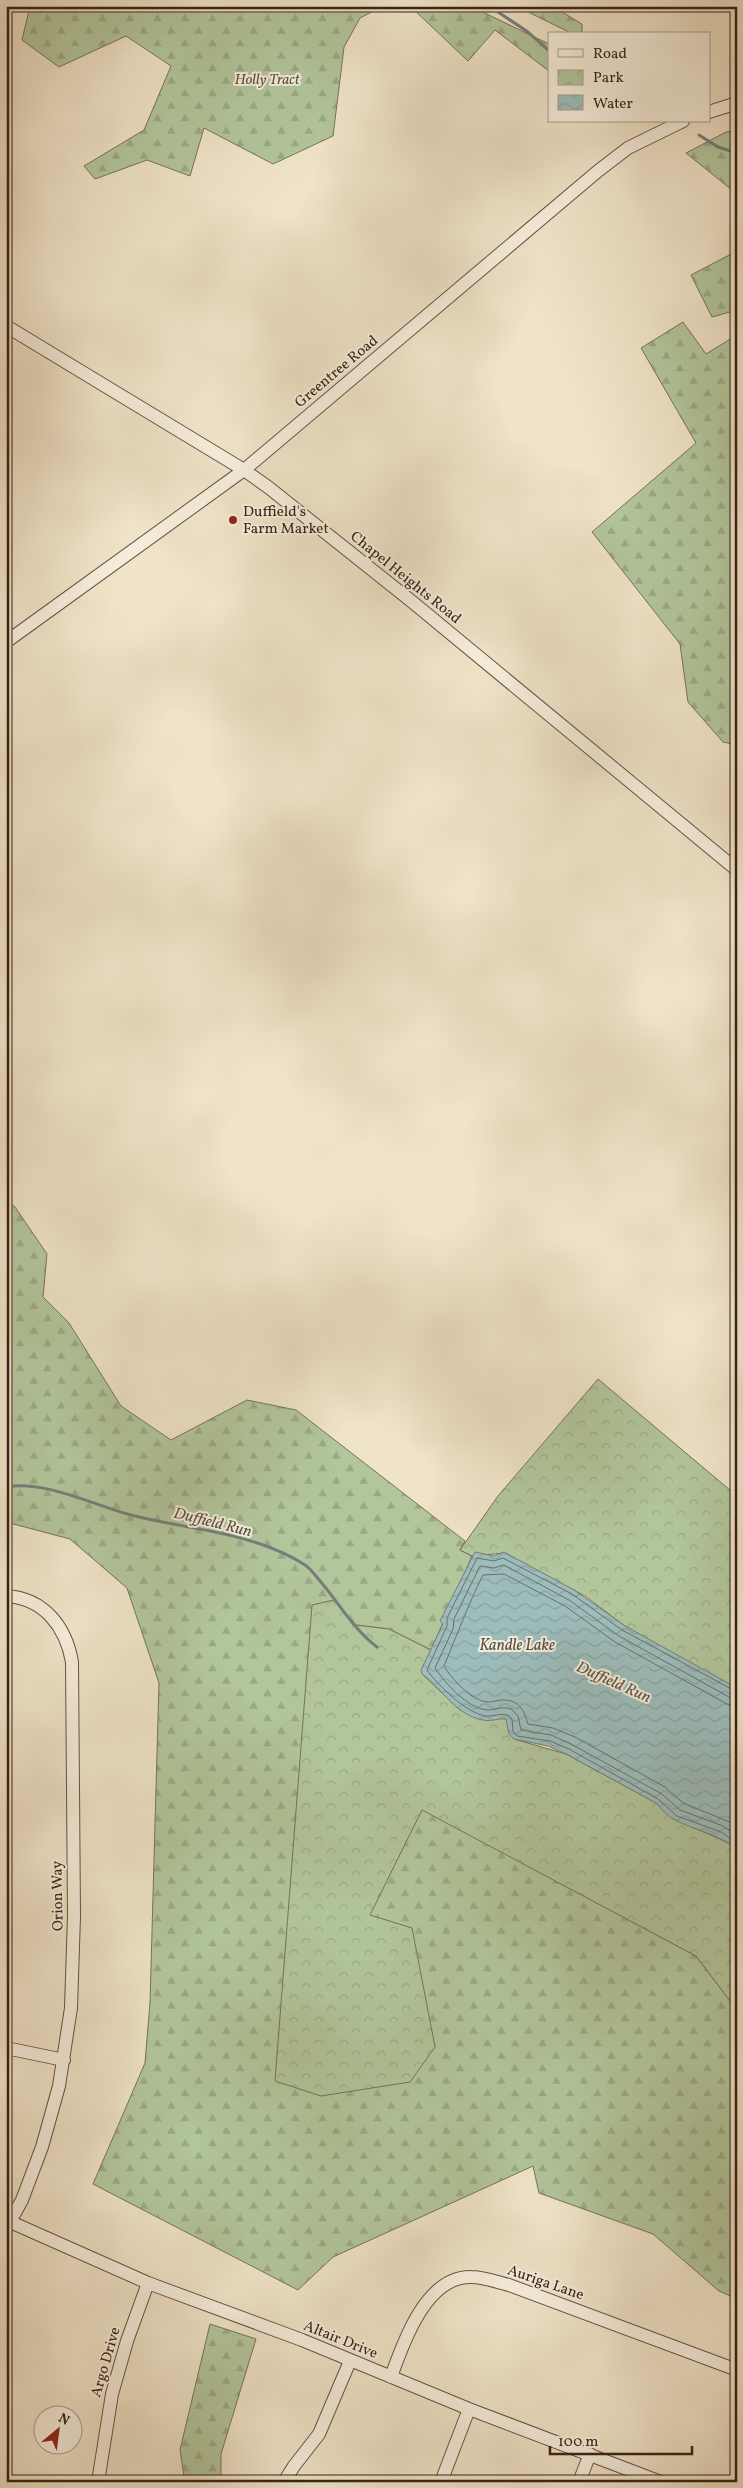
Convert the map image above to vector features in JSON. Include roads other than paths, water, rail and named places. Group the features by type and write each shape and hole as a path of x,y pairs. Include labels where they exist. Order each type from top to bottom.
{"street":[{"path":"710,112 737,104"},
{"name":"Greentree Road","path":"6,642 244,470 598,171 628,148 681,122"},
{"name":"Chapel Heights Road","path":"6,326 244,470 410,600 737,870"},
{"name":"Orion Way","path":"6,1596 22,1597 35,1604 56,1622 65,1635 72,1662 74,1958 71,2008 59,2086 42,2147 22,2200 7,2221"},
{"path":"6,2048 64,2060"},
{"name":"Altair Drive","path":"7,2221 148,2283 302,2340 469,2409 661,2482"},
{"name":"Auriga Lane","path":"391,2377 408,2332 422,2308 446,2285 470,2276 509,2285 737,2370"},
{"name":"Argo Drive","path":"98,2482 112,2394 127,2341 148,2283"},
{"path":"284,2482 319,2434 350,2361"},
{"path":"441,2482 469,2409"},
{"path":"579,2482 590,2454"}],"water":[{"name":"Kandle Lake","path":"475,1552 494,1556 504,1552 574,1590 625,1626 737,1688 737,1850 714,1836 673,1819 656,1803 566,1754 548,1746 514,1739 509,1734 506,1719 486,1720 465,1713 422,1674 421,1670 443,1624 440,1621"}],"waterway":[{"path":"489,6 528,32 548,50"},
{"path":"699,135 718,147 737,153"},
{"name":"Duffield Run","path":"6,1487 37,1487 53,1490 116,1511 221,1533 264,1545 285,1554 305,1565 311,1571 354,1624 377,1647"}],"place":[{"name":"Duffield's Farm Market","path":"233,520"}],"park label":[{"name":"Holly Tract","path":"267,79"}]}
